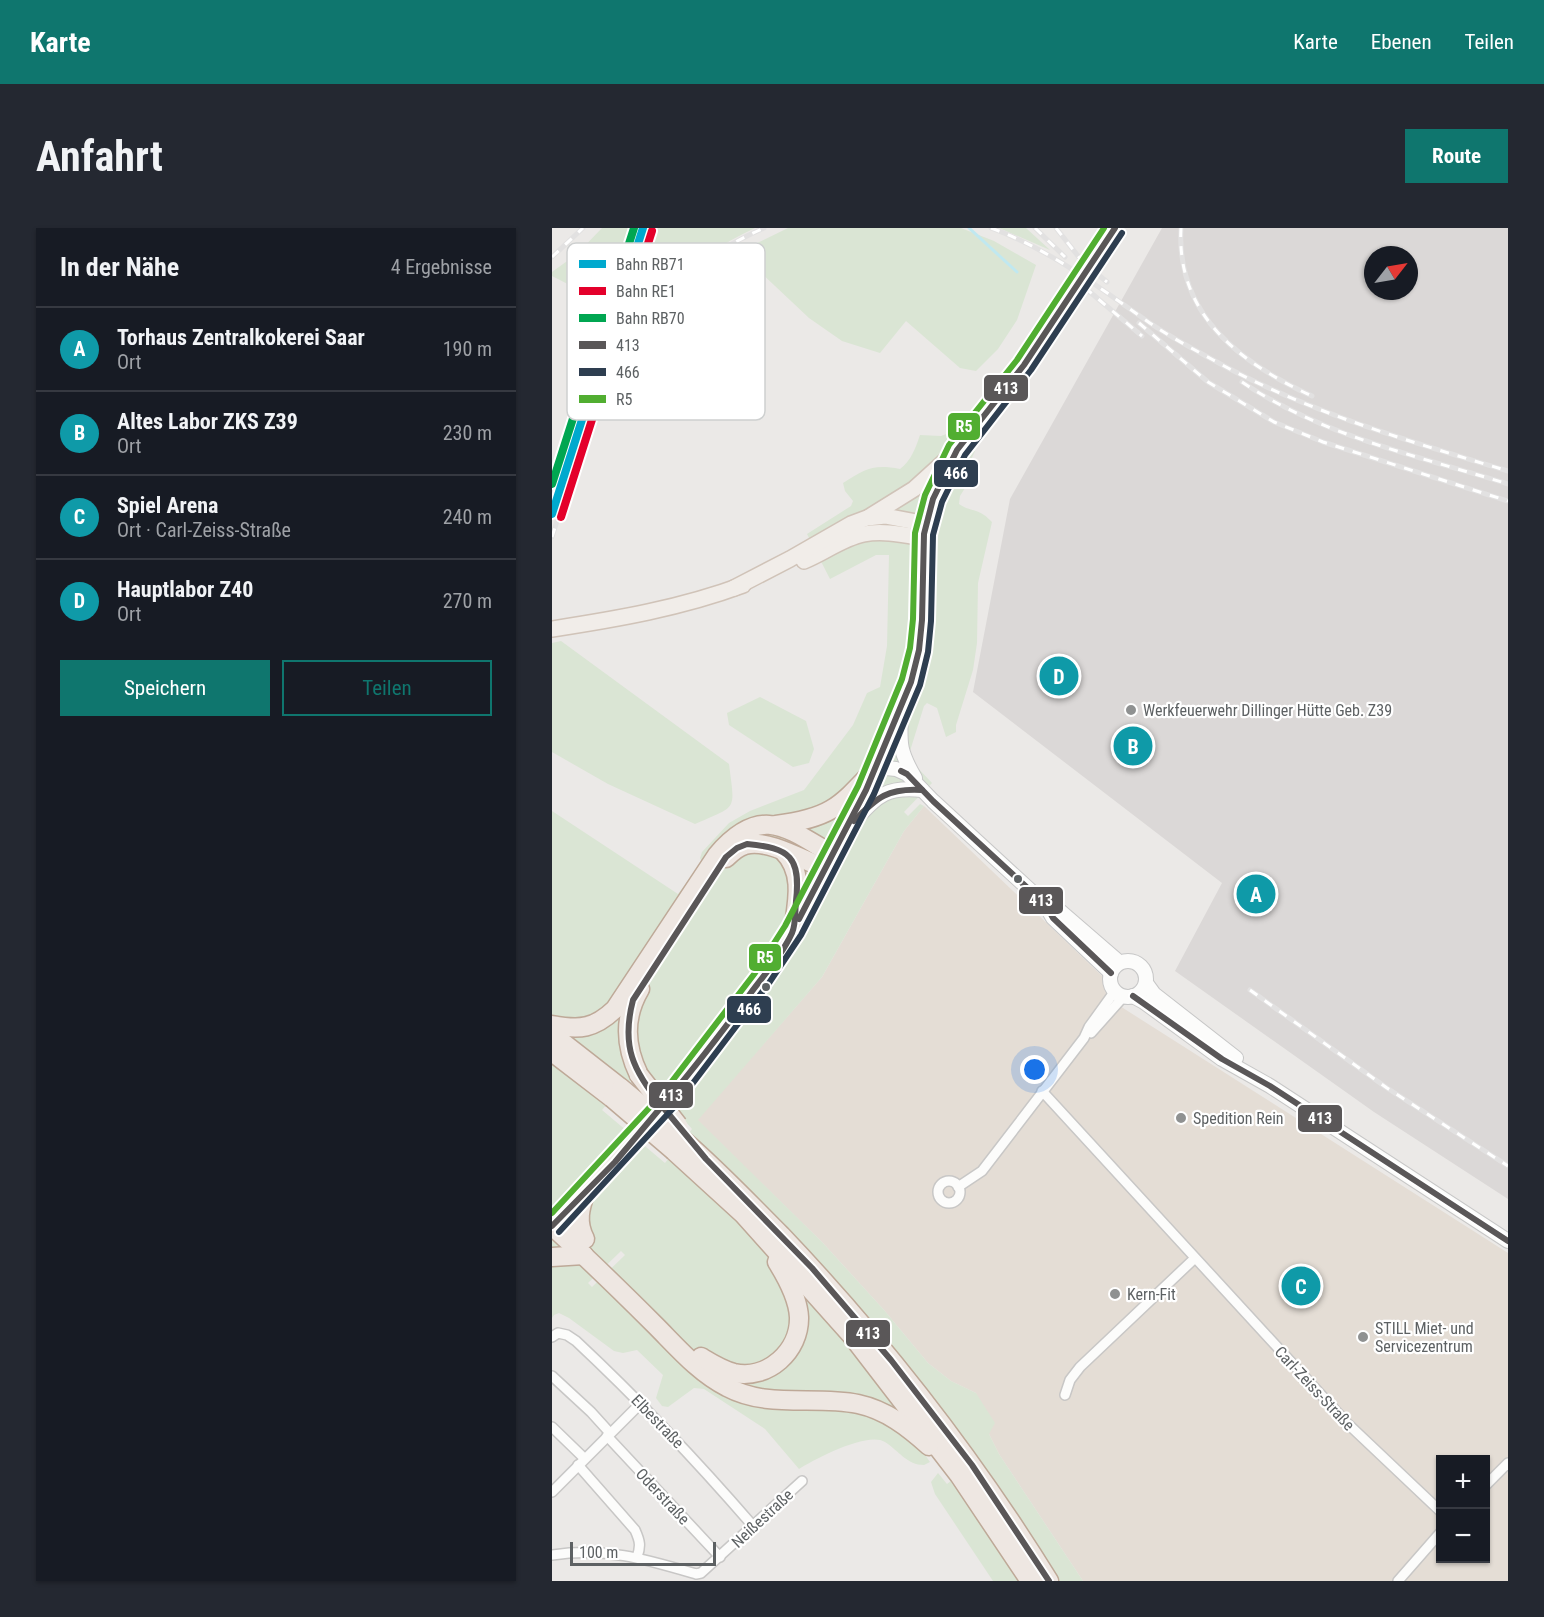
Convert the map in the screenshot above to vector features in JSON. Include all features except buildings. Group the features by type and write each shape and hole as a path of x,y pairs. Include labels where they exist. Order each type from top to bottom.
{"highway":[{"path":"552,1026 579,1029 605,1019 624,998 721,849 738,833 761,824 775,825 810,819 837,807 851,796 877,766"},
{"path":"775,825 794,832 830,862"},
{"path":"830,862 760,844 747,844 737,848 726,857 633,1000 627,1035 632,1061 681,1142 852,1336 1049,1581"},
{"path":"783,851 791,859 798,876 793,931"},
{"path":"552,1034 617,1093 706,1159 819,1276 891,1360 938,1441"},
{"path":"552,1052 617,1093"},
{"path":"586,1191 579,1218 587,1252 692,1361 727,1387 769,1400 839,1402 859,1405 880,1411 938,1441"},
{"path":"555,1223 698,1355 726,1370 749,1374 776,1364 785,1355 797,1333 799,1317 794,1294 785,1276 743,1214"},
{"path":"552,1257 587,1252"},
{"path":"962,1472 1030,1581"}],"main road":[{"path":"734,588 851,524 867,518 914,489 957,450"},
{"path":"867,518 885,516 925,531"},
{"path":"552,629 647,613 698,600 819,555 847,539 865,534 925,531"},
{"path":"555,1223 670,1099 762,978 793,931 830,862 877,766 911,682 919,650 925,531"}],"street":[{"path":"925,531 933,499 957,450 1024,365 1115,228"},
{"path":"901,710 902,756 922,790"},
{"path":"877,766 896,769 907,774 1045,904 1053,918 1115,968"},
{"path":"848,827 885,793 903,788 922,790"},
{"path":"958,1187 982,1171 1084,1038 1089,1027 1124,995 1142,992 1146,983 1146,973 1141,965 1131,960 1115,968 1111,982 1124,995 1144,1002 1222,1059 1270,1086 1508,1241"},
{"path":"1146,983 1154,994 1270,1086"},
{"name":"Carl-Zeiss-Straße","path":"1042,1091 1347,1423 1438,1509"},
{"path":"1065,1395 1070,1380 1080,1367 1195,1258"},
{"name":"Elbestraße","path":"552,1337 558,1333 567,1335 576,1341 699,1463 753,1526"},
{"name":"Oderstraße","path":"552,1376 591,1412 608,1434 720,1557"},
{"path":"552,1492 641,1403"},
{"path":"552,1427 635,1530 640,1540 637,1557"},
{"path":"1490,1481 1508,1463"},
{"name":"Neißestraße","path":"552,1555 590,1551 637,1557 696,1574 701,1573 801,1481"},
{"path":"1398,1581 1436,1538"}],"shaded area":[{"path":"1162,228 1508,228 1508,1199 1374,1112 1175,971 1222,883 973,692 1010,499"},
{"path":"924,806 1102,976 1109,995 1123,1008 1508,1253 1508,1581 1083,1581 999,1454 989,1434 976,1393 951,1381 928,1363 884,1310 822,1242 697,1120 822,977 904,831"}],"green space":[{"path":"602,228 630,228 625,243 588,243"},
{"path":"655,228 755,228 727,243 650,243"},
{"path":"788,228 961,228 994,241 1036,265 1017,320 998,349 976,371 960,368 906,321 880,353 842,341 809,318 765,277 765,243 757,243"},
{"path":"999,228 1026,228 1050,250"},
{"path":"567,261 567,284 552,276 552,272"},
{"path":"949,433 975,451 970,462 975,472 960,496 959,504 983,514 992,522 978,583 977,643 973,670 956,725 956,732 946,737 937,708 927,703 924,706 910,751 914,764 932,783 904,812 908,816 920,804 924,806 904,831 822,977 698,1120 822,1242 884,1310 928,1363 951,1381 976,1393 995,1423 989,1434 999,1454 1083,1581 993,1581 935,1494 931,1482 938,1473 947,1484 979,1459 956,1428 923,1452 930,1462 924,1465 913,1463 885,1442 867,1440 842,1448 799,1469 765,1429 704,1389 694,1388 668,1407 662,1406 656,1398 663,1375 637,1350 623,1353 614,1351 569,1318 559,1313 552,1318 552,811 678,894 702,862 700,858 702,852 729,823 750,811 804,790 853,725 867,693 880,687 887,646 889,555 876,555 830,579 807,534 851,506 853,501 845,491 843,483 870,469 883,467 900,469 910,458 920,435 941,436","holes":["639,1075 659,1091 692,1129 665,1163 602,1110 621,1088","621,1251 625,1255 592,1287 588,1283"]},
{"path":"561,641 729,764 732,791 730,805 695,824 608,784 552,752 552,643"},
{"path":"760,697 806,721 814,749 809,763 793,767 729,725 727,713"}],"waterway":[{"path":"969,228 1017,272"}],"railway":[{"path":"552,257 583,228"},
{"path":"734,243 764,228"},
{"path":"991,228 1053,258 1166,333 1259,384 1364,426 1508,471"},
{"path":"1035,228 1065,257"},
{"path":"1056,228 1082,261 1107,282"},
{"path":"1181,228 1182,259 1189,286 1201,311 1218,332 1260,368 1312,396"},
{"path":"1071,276 1142,336"},
{"path":"1139,323 1208,382 1274,422 1323,442 1508,501"},
{"path":"1242,382 1273,401 1338,431 1405,454 1508,484"},
{"path":"552,537 589,420"},
{"path":"1250,990 1387,1088 1508,1166"}],"rail line":[{"name":"RB70","path":"629,243 634,228"},
{"name":"RB71","path":"638,243 643,228"},
{"name":"RE1","path":"648,243 652,231"},
{"name":"RB70","path":"552,484 572,420"},
{"name":"RB71","path":"552,514 582,420"},
{"name":"RE1","path":"561,517 592,420"}],"transit line":[{"name":"R5","path":"552,1213 663,1093 755,973 785,926 858,786 902,679 910,648 913,619 915,533 925,495 949,445 1017,360 1104,228"},
{"name":"413","path":"799,919 866,790 911,682 919,650 922,620 924,534 933,499 957,450 1024,365 1115,228"},
{"name":"466","path":"559,1232 677,1104 769,983 801,935 874,794 920,685 928,652 931,621 933,535 942,502 965,455 1031,370 1122,233"},
{"name":"413","path":"901,771 907,774 933,801 1045,904 1053,918 1111,973"},
{"name":"413","path":"854,821 884,796 900,791 922,790"},
{"name":"413","path":"747,844 774,848 783,852 794,865 797,886 793,929 772,965 662,1106 644,1081 632,1057 628,1031 633,1000 726,857 737,848 747,844"},
{"name":"413","path":"1133,996 1222,1059 1270,1086 1508,1241"},
{"name":"413","path":"552,1226 615,1162 662,1106"},
{"name":"413","path":"662,1106 706,1159 812,1268 891,1360 972,1465 1049,1581"}],"place":[{"name":"Hauptlabor Z40","path":"1059,676"},
{"name":"Werkfeuerwehr Dillinger Hütte Geb. Z39","path":"1131,710"},
{"name":"Altes Labor ZKS Z39","path":"1133,746"},
{"name":"Torhaus Zentralkokerei Saar","path":"1256,894"},
{"name":"Spedition Rein","path":"1181,1118"},
{"name":"Spiel Arena","path":"1301,1286"},
{"name":"Kern-Fit","path":"1115,1294"},
{"name":"STILL Miet- und Servicezentrum","path":"1363,1337"}]}
